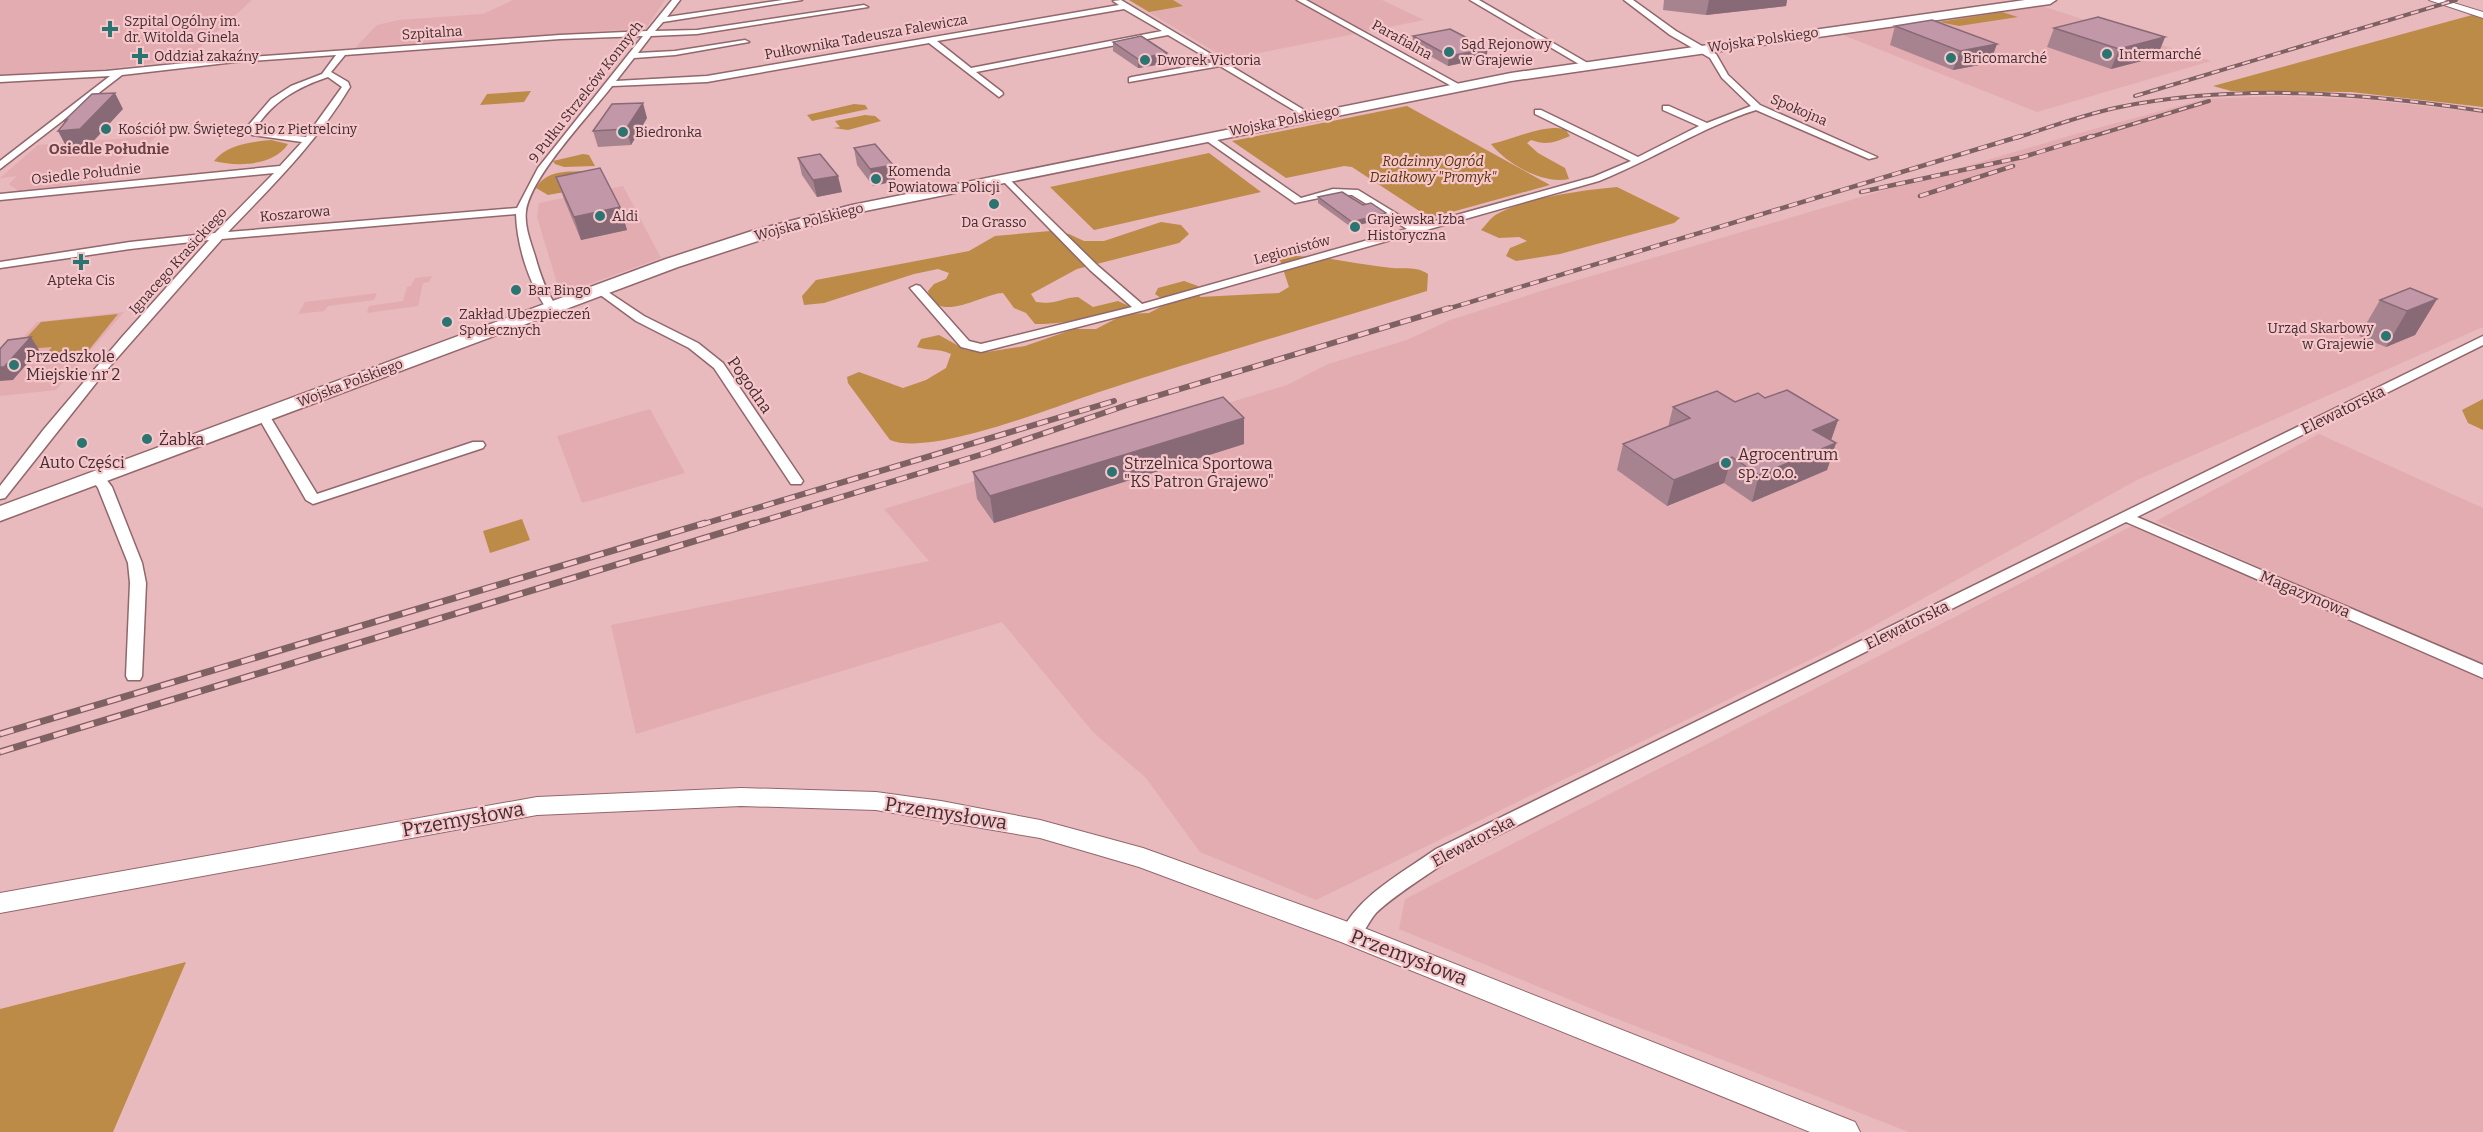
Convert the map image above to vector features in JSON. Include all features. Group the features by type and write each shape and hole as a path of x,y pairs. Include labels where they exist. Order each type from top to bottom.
{"main road":[{"name":"Wojska Polskiego","path":"0,514 698,254 858,208 1458,86 1587,65 2050,0"}],"street":[{"name":"9 Pułku Strzelców Konnych","path":"521,211 541,170 676,0"},
{"path":"660,20 798,0"},
{"path":"1116,0 1310,116"},
{"name":"Parafialna","path":"1301,0 1458,86"},
{"path":"1474,0 1587,65"},
{"name":"Spokojna","path":"1628,0 1672,33 1717,60 1724,74 1757,107 1872,157"},
{"path":"2434,0 2483,15"},
{"name":"Pułkownika Tadeusza Falewicza","path":"610,84 707,79 1125,6"},
{"name":"Szpitalna","path":"0,79 119,73 236,60 704,32 864,7"},
{"path":"968,71 1170,32"},
{"path":"930,40 999,94"},
{"path":"632,56 683,52 745,42"},
{"path":"307,140 255,133 251,128 263,110 280,96 327,75 341,54"},
{"path":"1132,81 1221,63"},
{"name":"Osiedle Południe","path":"0,166 119,73"},
{"name":"Ignacego Krasickiego","path":"0,495 33,451 219,236 307,140 346,87 340,81 327,75"},
{"name":"Legionistów","path":"916,288 965,344 974,348 1140,308 1417,231 1596,178 1757,107"},
{"path":"1666,108 1709,127"},
{"path":"1538,112 1639,161"},
{"path":"1207,137 1299,201 1333,192 1354,192 1417,231"},
{"name":"Osiedle Południe","path":"2,198 282,169"},
{"path":"1005,178 1094,268 1140,308"},
{"path":"521,211 521,222 537,278 551,308"},
{"name":"Koszarowa","path":"0,264 92,249 219,236 521,211"},
{"name":"Pogodna","path":"599,290 636,316 688,341 719,366 796,481"},
{"name":"Elewatorska","path":"1350,934 1370,907 1443,854 2483,340"},
{"path":"263,415 314,500 478,445"},
{"path":"98,477 135,563 138,583 134,676"},
{"name":"Magazynowa","path":"2126,517 2483,672"},
{"name":"Przemysłowa","path":"0,903 537,806 741,797 832,798 941,810 1092,842 1350,934 1845,1132"}],"shaded area":[{"name":"Szpital Ogólny im. dr. Witolda Ginela","path":"0,0 252,0 187,59 72,73 0,76"},
{"path":"513,0 665,0 646,28 355,48 377,25 399,20 483,14"},
{"path":"1128,0 1382,0 1424,20 1234,58 1224,57"},
{"path":"2039,5 2211,61 2037,112 1843,35"},
{"path":"2279,96 2370,100 2483,113 2483,327 2137,480 1832,649 1316,900 1200,852 1146,778 1093,732 1002,622 636,734 611,625 929,561 884,509 1287,385 1328,364 1407,340 1450,320 1554,287 2076,134 2205,99"},
{"path":"156,136 142,152 122,158 95,185 20,192 9,184 17,176 0,178 38,145"},
{"path":"623,186 661,258 575,289 567,290 558,286 537,217 539,203"},
{"path":"432,276 429,282 423,283 418,306 367,313 369,306 403,301 407,287 411,286 415,278"},
{"path":"377,293 374,300 328,306 324,311 298,314 305,302"},
{"path":"124,312 56,390 0,396 0,350 14,348 37,322"},
{"path":"650,409 685,473 582,503 557,436"},
{"path":"2319,434 2483,508 2483,668 2156,521"},
{"path":"2132,526 2483,678 2483,1132 1909,1132 1607,1015 1399,929 1405,899"}],"green space":[{"path":"1129,0 1173,0 1183,6 1149,12"},
{"path":"2002,12 2018,17 1959,26 1939,22"},
{"path":"2483,12 2483,107 2351,92 2231,91 2213,86"},
{"path":"531,91 524,102 480,105 487,94"},
{"path":"854,104 865,105 868,109 812,121 807,115"},
{"name":"Rodzinny Ogród Działkowy \"Promyk\"","path":"1407,106 1550,185 1430,218 1352,167 1344,166 1286,178 1232,141"},
{"path":"865,115 875,116 881,121 848,130 833,128 840,127 835,121"},
{"path":"1565,129 1570,136 1551,143 1531,140 1527,143 1538,153 1565,168 1569,179 1548,179 1537,176 1506,159 1491,144 1532,132"},
{"path":"271,140 288,144 274,157 264,161 233,164 214,161 232,147"},
{"path":"1209,153 1261,192 1094,230 1050,187"},
{"path":"583,154 589,155 595,166 564,167 553,161"},
{"path":"589,171 587,188 548,195 536,188 546,177 552,175"},
{"path":"1617,187 1680,218 1674,223 1560,254 1516,261 1506,256 1510,248 1527,241 1519,237 1499,238 1481,230 1494,216 1520,204 1571,193"},
{"path":"1161,222 1181,225 1189,234 1179,243 1077,269 1031,294 1036,302 1049,303 1078,297 1093,307 1118,301 1129,306 1098,317 1035,324 1026,313 1014,308 1003,293 961,305 940,306 933,301 928,291 934,284 946,279 949,273 938,269 914,274 824,303 804,305 802,296 816,280 969,251 995,236 1050,231 1069,234 1084,241 1104,241"},
{"path":"1294,256 1419,270 1428,274 1427,291 1137,380 1023,419 933,442 909,443 890,440 848,383 847,377 859,372 903,388 926,380 946,368 951,354 917,347 921,339 939,335 966,350 987,352 1025,346 1074,329 1096,329 1125,314 1149,313 1168,303 1155,294 1158,288 1184,281 1198,286 1200,297 1279,293 1289,287 1280,260"},
{"path":"118,314 84,356 41,360 52,347 15,350 41,322"},
{"path":"2483,399 2483,430 2468,423 2462,410"},
{"path":"522,519 530,540 490,553 483,531"},
{"path":"186,962 113,1132 0,1132 0,1009"}],"building":[{"path":"2098,17 2165,37 2119,49 2054,28"},
{"path":"1932,20 1997,44 1960,51 1895,26"},
{"path":"1450,29 1488,49 1449,56 1413,36"},
{"path":"1141,36 1167,53 1138,59 1113,42"},
{"path":"115,93 80,129 58,131 67,120 64,121 92,94"},
{"path":"643,103 626,129 593,131 612,104"},
{"path":"875,144 893,165 870,169 854,148"},
{"path":"820,154 838,176 813,180 798,158"},
{"path":"600,168 620,207 574,217 556,177"},
{"path":"1342,192 1363,205 1371,203 1386,213 1352,222 1318,197"},
{"path":"2410,288 2437,299 2407,311 2380,300"},
{"path":"31,337 4,367 0,367 0,349 8,340"},
{"path":"1787,390 1838,420 1813,430 1836,443 1759,475 1732,457 1674,480 1623,444 1690,418 1673,407 1717,391 1735,402 1758,393 1765,398"},
{"path":"1223,397 1244,418 990,496 973,472"}],"railway":[{"path":"2135,96 2456,0"},
{"path":"2016,138 2120,107 2210,95 2256,93 2347,95 2483,111"},
{"path":"2087,138 2209,101"},
{"path":"1444,310 2021,136"},
{"path":"1861,192 2023,157 2092,136"},
{"path":"1920,196 2013,166"},
{"path":"749,525 983,454 1130,404 1449,308"},
{"path":"700,525 1114,401"},
{"path":"0,734 705,523"},
{"path":"0,752 754,523"}],"place":[{"name":"Szpital Ogólny im. dr. Witolda Ginela","path":"110,29"},
{"name":"Sąd Rejonowy w Grajewie","path":"1449,52"},
{"name":"Intermarché","path":"2107,54"},
{"name":"Oddział zakaźny","path":"140,56"},
{"name":"Bricomarché","path":"1951,58"},
{"name":"Dworek Victoria","path":"1145,60"},
{"name":"Kościół pw. Świętego Pio z Pietrelciny","path":"106,129"},
{"name":"Biedronka","path":"623,132"},
{"name":"Komenda Powiatowa Policji","path":"876,179"},
{"name":"Da Grasso","path":"994,204"},
{"name":"Aldi","path":"600,216"},
{"name":"Grajewska Izba Historyczna","path":"1355,227"},
{"name":"Apteka Cis","path":"81,262"},
{"name":"Bar Bingo","path":"516,290"},
{"name":"Zakład Ubezpieczeń Społecznych","path":"447,322"},
{"name":"Urząd Skarbowy w Grajewie","path":"2386,336"},
{"name":"Przedszkole Miejskie nr 2","path":"14,365"},
{"name":"Żabka","path":"147,439"},
{"name":"Auto Części","path":"82,443"},
{"name":"Agrocentrum sp. z o.o.","path":"1726,463"},
{"name":"Strzelnica Sportowa \"KS Patron Grajewo\"","path":"1112,472"}],"district":[{"name":"Osiedle Południe","path":"109,149"}]}
